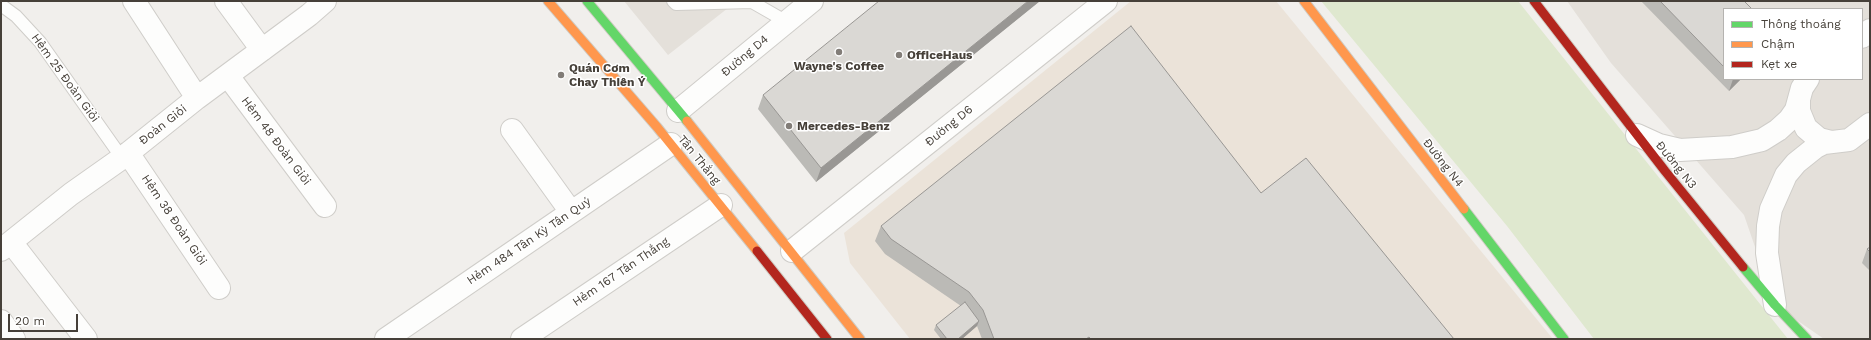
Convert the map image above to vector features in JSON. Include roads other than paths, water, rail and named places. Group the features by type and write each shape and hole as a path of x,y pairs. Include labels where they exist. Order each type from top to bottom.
{"street":[{"path":"134,1 197,98"},
{"path":"226,1 262,50"},
{"name":"Đoàn Giỏi","path":"6,246 71,194 125,155 197,98 309,15 325,1"},
{"name":"Tân Thắng","path":"548,1 668,119 682,137 742,190 820,337"},
{"name":"Đường D4","path":"668,119 812,1"},
{"name":"Đường D6","path":"780,260 1106,1"},
{"name":"Đường N4","path":"1304,1 1564,339"},
{"name":"Đường N3","path":"1534,1 1637,135 1775,305 1807,339"},
{"name":"Tân Thắng","path":"592,3 668,119 726,201 780,260 860,339"},
{"name":"Hẻm 48 Đoàn Giỏi","path":"228,76 325,206"},
{"path":"1637,135 1659,145 1680,150 1732,147 1762,140 1778,130 1789,120 1796,110 1802,88 1807,80"},
{"path":"1799,100 1799,111 1806,128 1819,139 1831,142"},
{"path":"1775,305 1767,253 1768,226 1771,209 1786,175 1796,163 1816,147 1824,143 1849,140 1858,135 1870,124"},
{"path":"512,130 571,212"},
{"name":"Hẻm 484 Tân Kỳ Tân Quý","path":"386,339 682,137"},
{"name":"Hẻm 38 Đoàn Giỏi","path":"125,155 219,288"},
{"path":"726,201 742,190"},
{"name":"Hẻm 167 Tân Thắng","path":"522,339 726,201"},
{"path":"6,246 86,339"},
{"path":"1,321 14,339"}],"lane":[{"path":"673,1 676,4 752,2 787,22"},
{"name":"Hẻm 25 Đoàn Giỏi","path":"1,5 16,16 40,42 125,155"}],"place":[{"name":"Wayne's Coffee","path":"839,52"},
{"name":"OfficeHaus","path":"899,55"},
{"name":"Quán Cơm Chay Thiên Ý","path":"561,75"},
{"name":"Mercedes-Benz","path":"789,126"}]}
